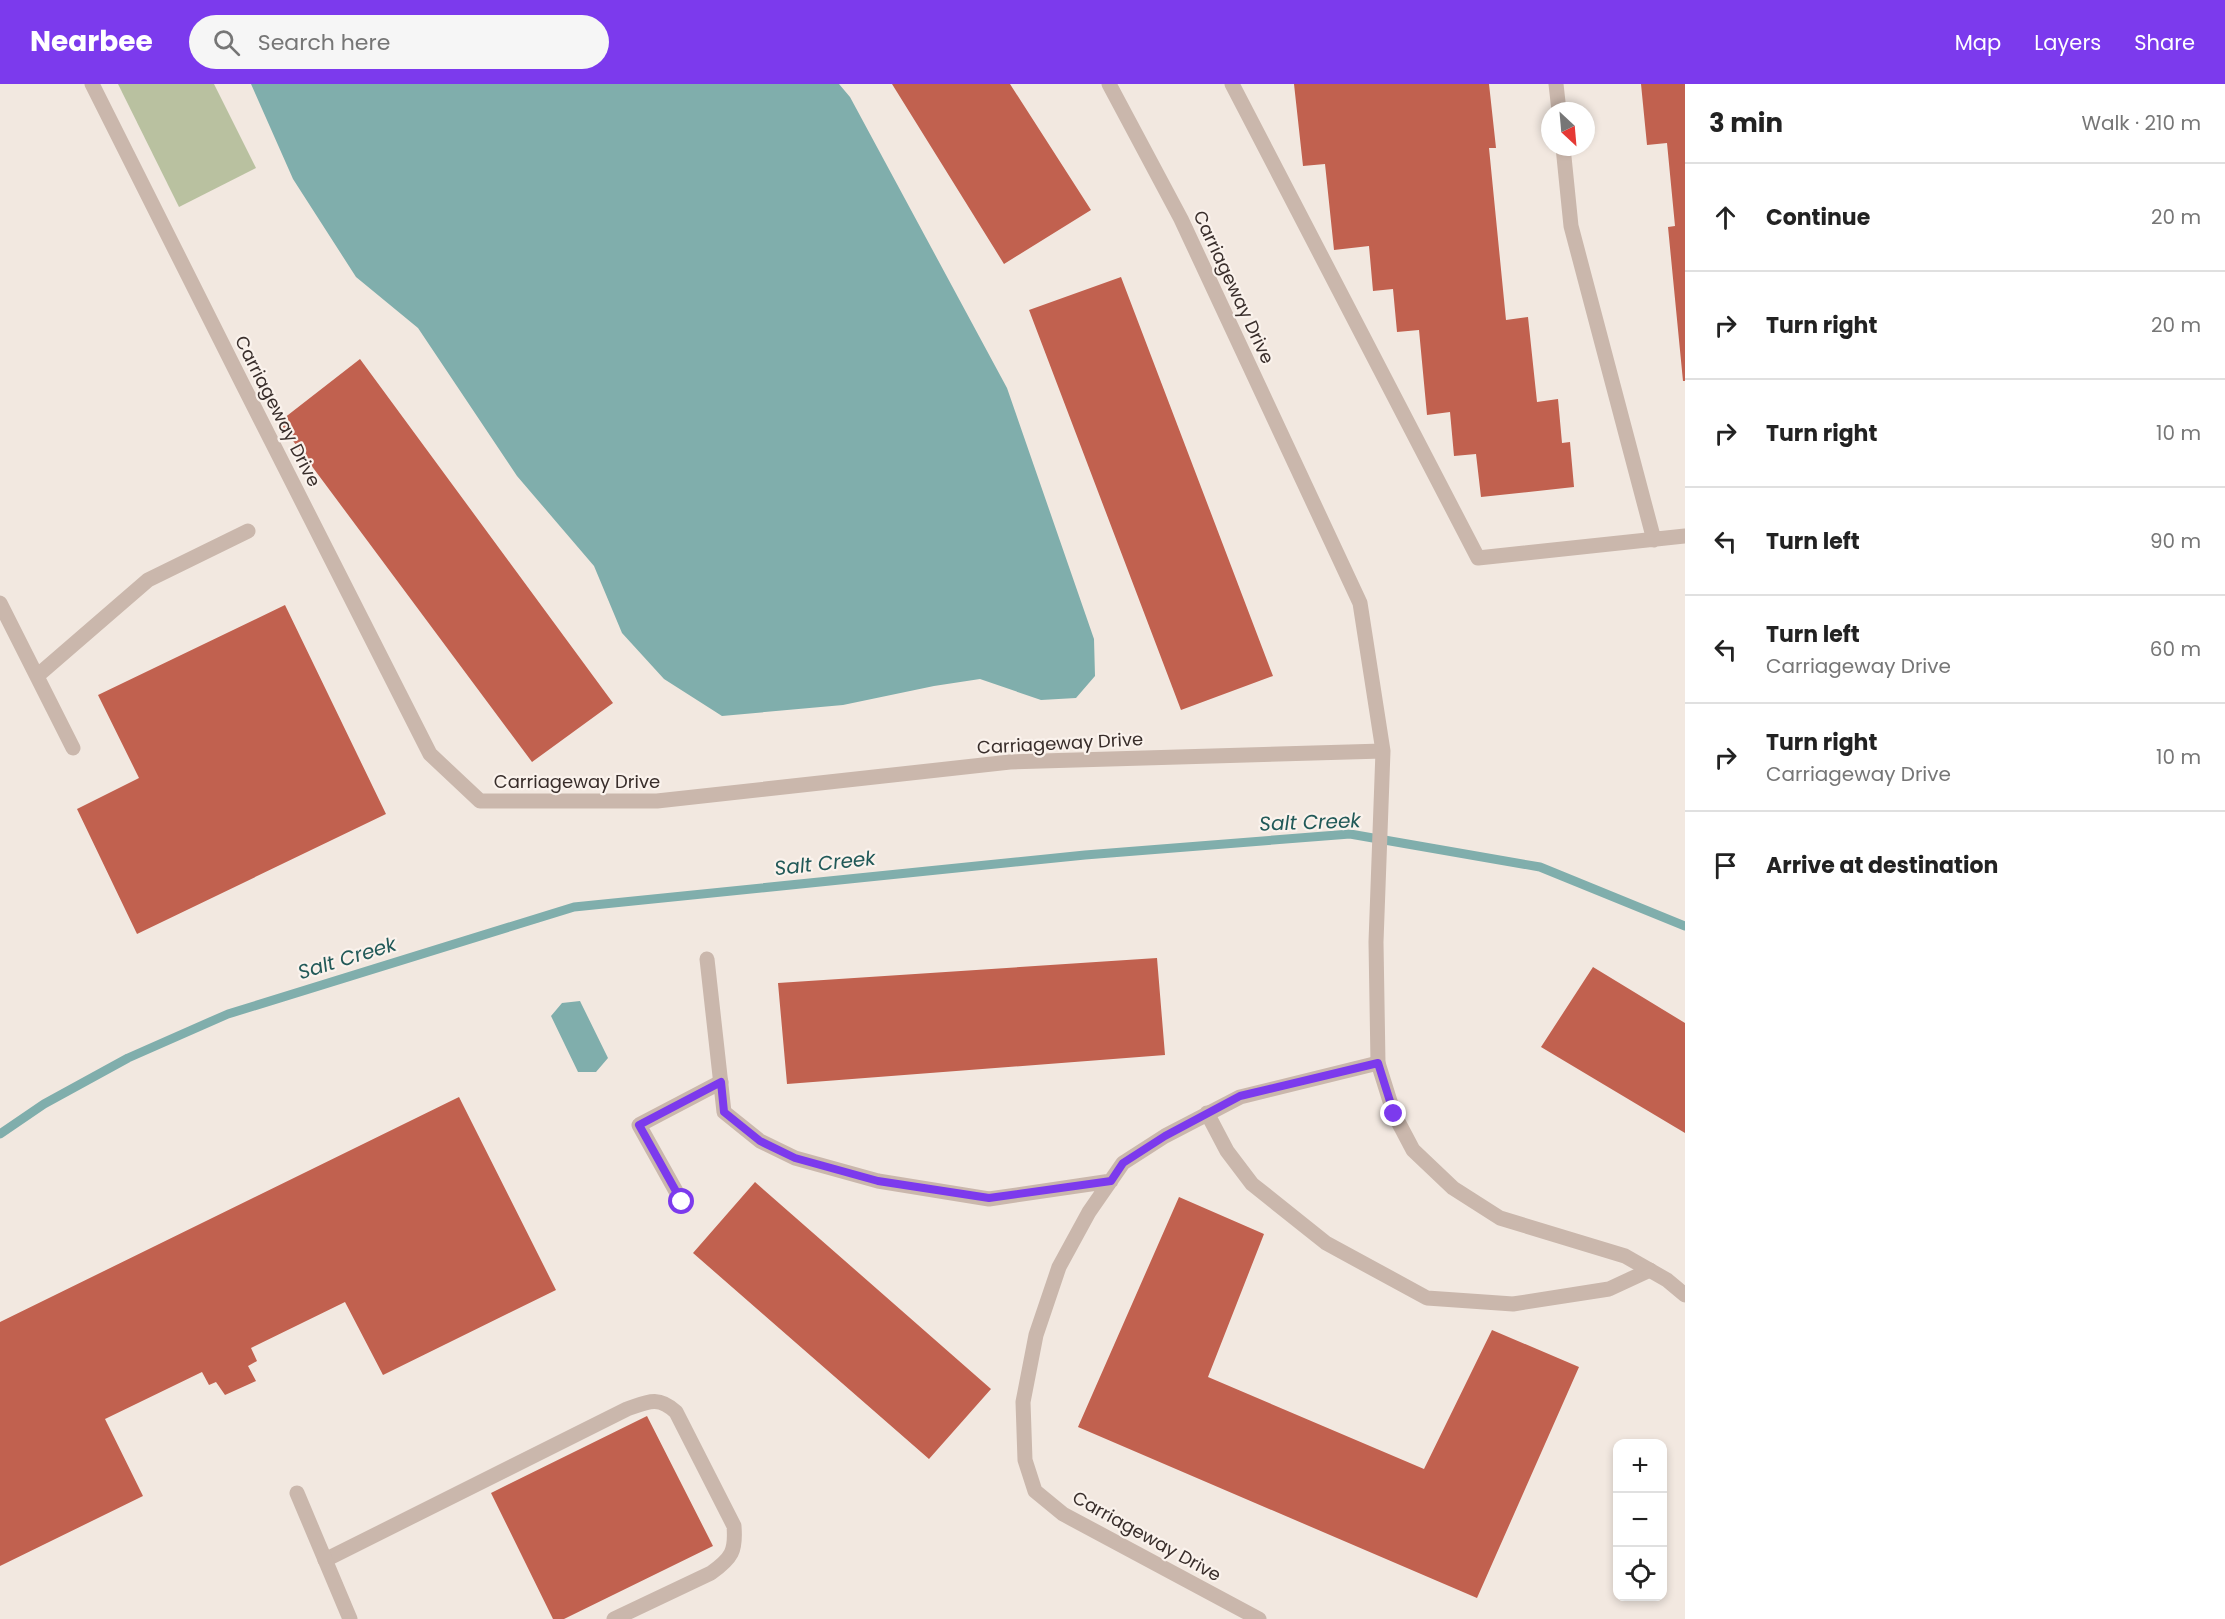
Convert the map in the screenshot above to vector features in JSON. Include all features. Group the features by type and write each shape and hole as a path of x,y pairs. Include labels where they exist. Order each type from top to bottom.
{"street":[{"name":"Carriageway Drive","path":"92,84 430,754 480,801 657,801 1010,762 1383,751"},
{"name":"Carriageway Drive","path":"1109,84 1181,219 1360,603 1383,751 1376,942 1378,1063 1394,1114 1413,1150 1454,1188 1500,1218 1625,1256 1667,1280 1685,1295"},
{"path":"1232,84 1478,558 1685,537"},
{"path":"1556,84 1558,102"},
{"path":"1564,156 1571,226 1654,540"},
{"path":"37,676 148,580 248,531"},
{"path":"0,603 73,748"},
{"path":"707,959 724,1112 760,1141 795,1158 878,1181 989,1198 1111,1181"},
{"name":"Carriageway Drive","path":"1259,1619 1063,1514 1035,1491 1025,1460 1023,1402 1036,1335 1059,1267 1089,1212 1123,1163 1165,1136 1240,1096 1378,1063"},
{"path":"682,1202 639,1125 721,1082"},
{"path":"1208,1113 1227,1151 1252,1184 1326,1243 1427,1298 1514,1304 1609,1289 1650,1270"},
{"path":"325,1560 627,1409 651,1400 667,1404 676,1412 735,1526 736,1545 725,1563 711,1573 614,1619"},
{"path":"297,1493 350,1619"}],"green space":[{"path":"118,84 214,84 256,168 179,207"}],"water":[{"path":"251,84 839,84 850,97 1007,388 1094,639 1095,676 1076,698 1041,700 980,679 843,705 722,716 664,679 622,633 594,566 517,476 418,328 356,277 293,179"},
{"path":"580,1001 608,1058 596,1072 578,1072 551,1016 562,1003"}],"building":[{"path":"892,84 1010,84 1091,210 1004,264"},
{"path":"1294,84 1489,84 1496,148 1489,148 1506,320 1528,317 1537,402 1558,399 1562,443 1570,442 1574,487 1481,497 1476,454 1454,456 1450,412 1427,415 1419,330 1397,332 1393,289 1373,291 1369,246 1334,250 1325,164 1303,166"},
{"path":"1641,84 1685,84 1685,381 1683,381 1668,227 1675,226 1667,143 1647,145"},
{"path":"1121,277 1273,676 1181,710 1029,310"},
{"path":"360,359 613,703 532,762 279,422"},
{"path":"285,605 386,814 137,934 77,809 139,778 98,695"},
{"path":"1157,958 1165,1055 787,1084 778,983"},
{"path":"1593,967 1685,1023 1685,1133 1541,1047"},
{"path":"459,1097 556,1290 383,1375 345,1302 251,1348 257,1361 248,1366 256,1381 225,1395 216,1382 209,1385 202,1372 105,1419 143,1496 0,1566 0,1322"},
{"path":"755,1182 991,1389 929,1459 693,1253"},
{"path":"1179,1197 1264,1234 1208,1377 1424,1469 1492,1330 1579,1367 1477,1598 1078,1427"},
{"path":"647,1416 713,1546 564,1619 553,1619 491,1493"}],"waterway":[{"name":"Salt Creek","path":"0,1134 44,1104 128,1058 228,1014 574,907 1085,855 1350,834 1540,867 1685,926"}],"route":[{"path":"682,1202 639,1125 721,1082 724,1112 760,1141 795,1158 878,1181 989,1198 1111,1181 1123,1163 1165,1136 1240,1096 1378,1063 1394,1114"}]}
